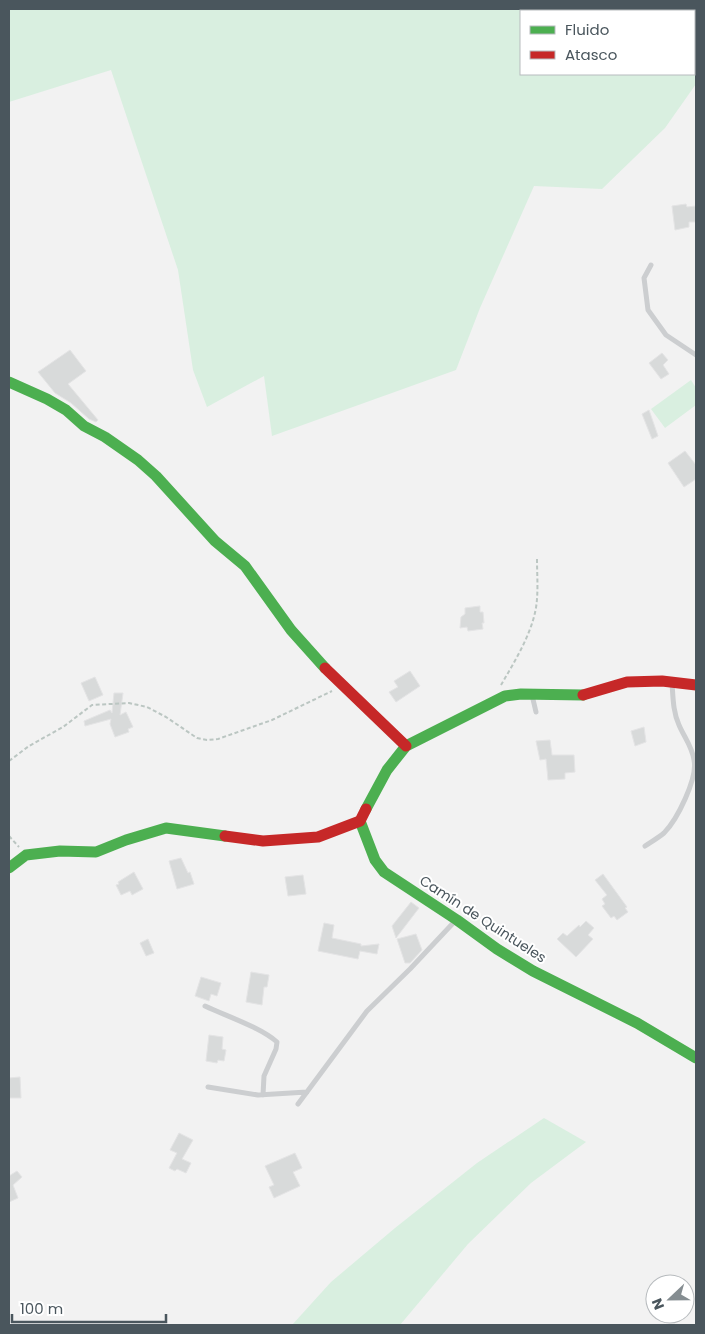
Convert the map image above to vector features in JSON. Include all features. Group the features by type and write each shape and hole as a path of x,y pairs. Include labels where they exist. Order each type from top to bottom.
{"street":[{"path":"9,382 66,410 84,426 138,460 156,476 209,534 245,566 291,630 341,686 406,746"},
{"path":"9,868 26,854 60,851 96,852 126,840 166,828 263,841 318,837 360,821 386,770 406,746 505,696 532,694 583,695 627,682 672,682 696,685"},
{"name":"Camín de Quintueles","path":"360,821 375,860 384,872 532,971 636,1023 696,1058"}],"lane":[{"path":"651,265 644,278 648,310 666,335 696,355"},
{"path":"645,846 664,832 679,811 690,789 695,762 690,744 678,724 673,702 672,682"},
{"path":"532,694 536,712"},
{"path":"298,1104 367,1011 457,920"},
{"path":"205,1006 271,1037 277,1042 276,1049 264,1076 263,1095"},
{"path":"208,1087 263,1095 307,1092"}],"path":[{"path":"499,699 500,687 525,640 532,619 537,600 537,560"},
{"path":"9,760 29,746 64,727 92,704 130,703 147,707 166,717 197,738 207,740 218,739 272,720 312,702 341,686"},
{"path":"9,836 26,854"}],"green space":[{"path":"9,9 696,9 696,84 665,128 602,189 534,186 480,308 456,370 272,436 264,376 207,407 193,370 178,270 111,70 9,102"},
{"path":"691,380 696,388 696,405 665,428 651,409"},
{"path":"544,1118 586,1142 531,1183 468,1244 400,1325 292,1325 331,1282 395,1228 477,1163"}],"building":[{"path":"686,204 687,207 696,206 696,222 689,222 689,227 675,230 672,206"},
{"path":"70,350 86,371 68,384 98,420 96,422 89,419 71,403 55,393 38,372"},
{"path":"662,353 668,360 663,365 669,374 661,379 649,363"},
{"path":"649,410 658,436 652,439 642,414"},
{"path":"685,451 696,465 696,479 684,487 668,463"},
{"path":"480,606 480,612 483,612 483,629 468,631 467,627 460,628 461,617 465,614 465,608"},
{"path":"410,671 420,686 396,702 389,692 398,687 394,681"},
{"path":"95,677 103,695 89,701 81,683"},
{"path":"114,693 123,693 120,715 126,712 133,727 128,729 129,732 115,737 110,724 111,719 85,726 84,721 110,710 112,713"},
{"path":"644,727 646,742 635,746 631,731"},
{"path":"550,740 552,755 574,755 575,772 565,773 565,779 548,780 546,759 540,760 536,741"},
{"path":"181,858 188,873 190,872 194,884 177,889 169,861"},
{"path":"134,872 143,889 132,895 130,891 121,895 116,885"},
{"path":"603,874 627,907 625,908 628,912 617,920 614,916 611,918 602,906 605,904 602,899 607,895 595,880"},
{"path":"303,875 306,894 288,896 285,877"},
{"path":"411,902 419,908 396,938 392,926"},
{"path":"586,921 594,928 588,935 593,939 576,957 557,939 563,933 567,936"},
{"path":"324,923 334,925 332,938 361,944 361,946 379,944 377,954 360,951 358,959 318,951"},
{"path":"416,934 422,950 410,963 405,963 397,939"},
{"path":"148,939 154,953 146,956 140,943"},
{"path":"251,972 269,975 267,987 264,987 262,1005 246,1002"},
{"path":"201,977 221,983 217,996 211,994 209,1001 195,996"},
{"path":"209,1035 223,1037 222,1049 226,1050 224,1061 218,1060 217,1063 206,1061"},
{"path":"20,1077 21,1098 9,1098 9,1078"},
{"path":"179,1133 193,1140 182,1159 191,1163 186,1173 169,1168 177,1153 170,1150"},
{"path":"295,1153 302,1168 293,1172 300,1186 274,1198 269,1187 274,1185 265,1166"},
{"path":"17,1171 22,1177 13,1185 18,1198 9,1202 9,1176"}],"traffic: fast":[{"path":"9,382 66,410 84,426 105,437 138,460 156,476 215,541 245,566 291,630 325,668"},
{"path":"366,809 387,770 406,746 505,696 521,694 583,695"},
{"path":"360,821 375,860 384,872 497,949 533,971 637,1023 696,1058"},
{"path":"9,868 26,855 60,851 96,852 126,840 166,828 225,836"}],"traffic: jam":[{"path":"325,668 406,746"},
{"path":"583,695 627,682 662,681 696,685"},
{"path":"225,836 263,841 318,837 360,821 366,809"}]}
